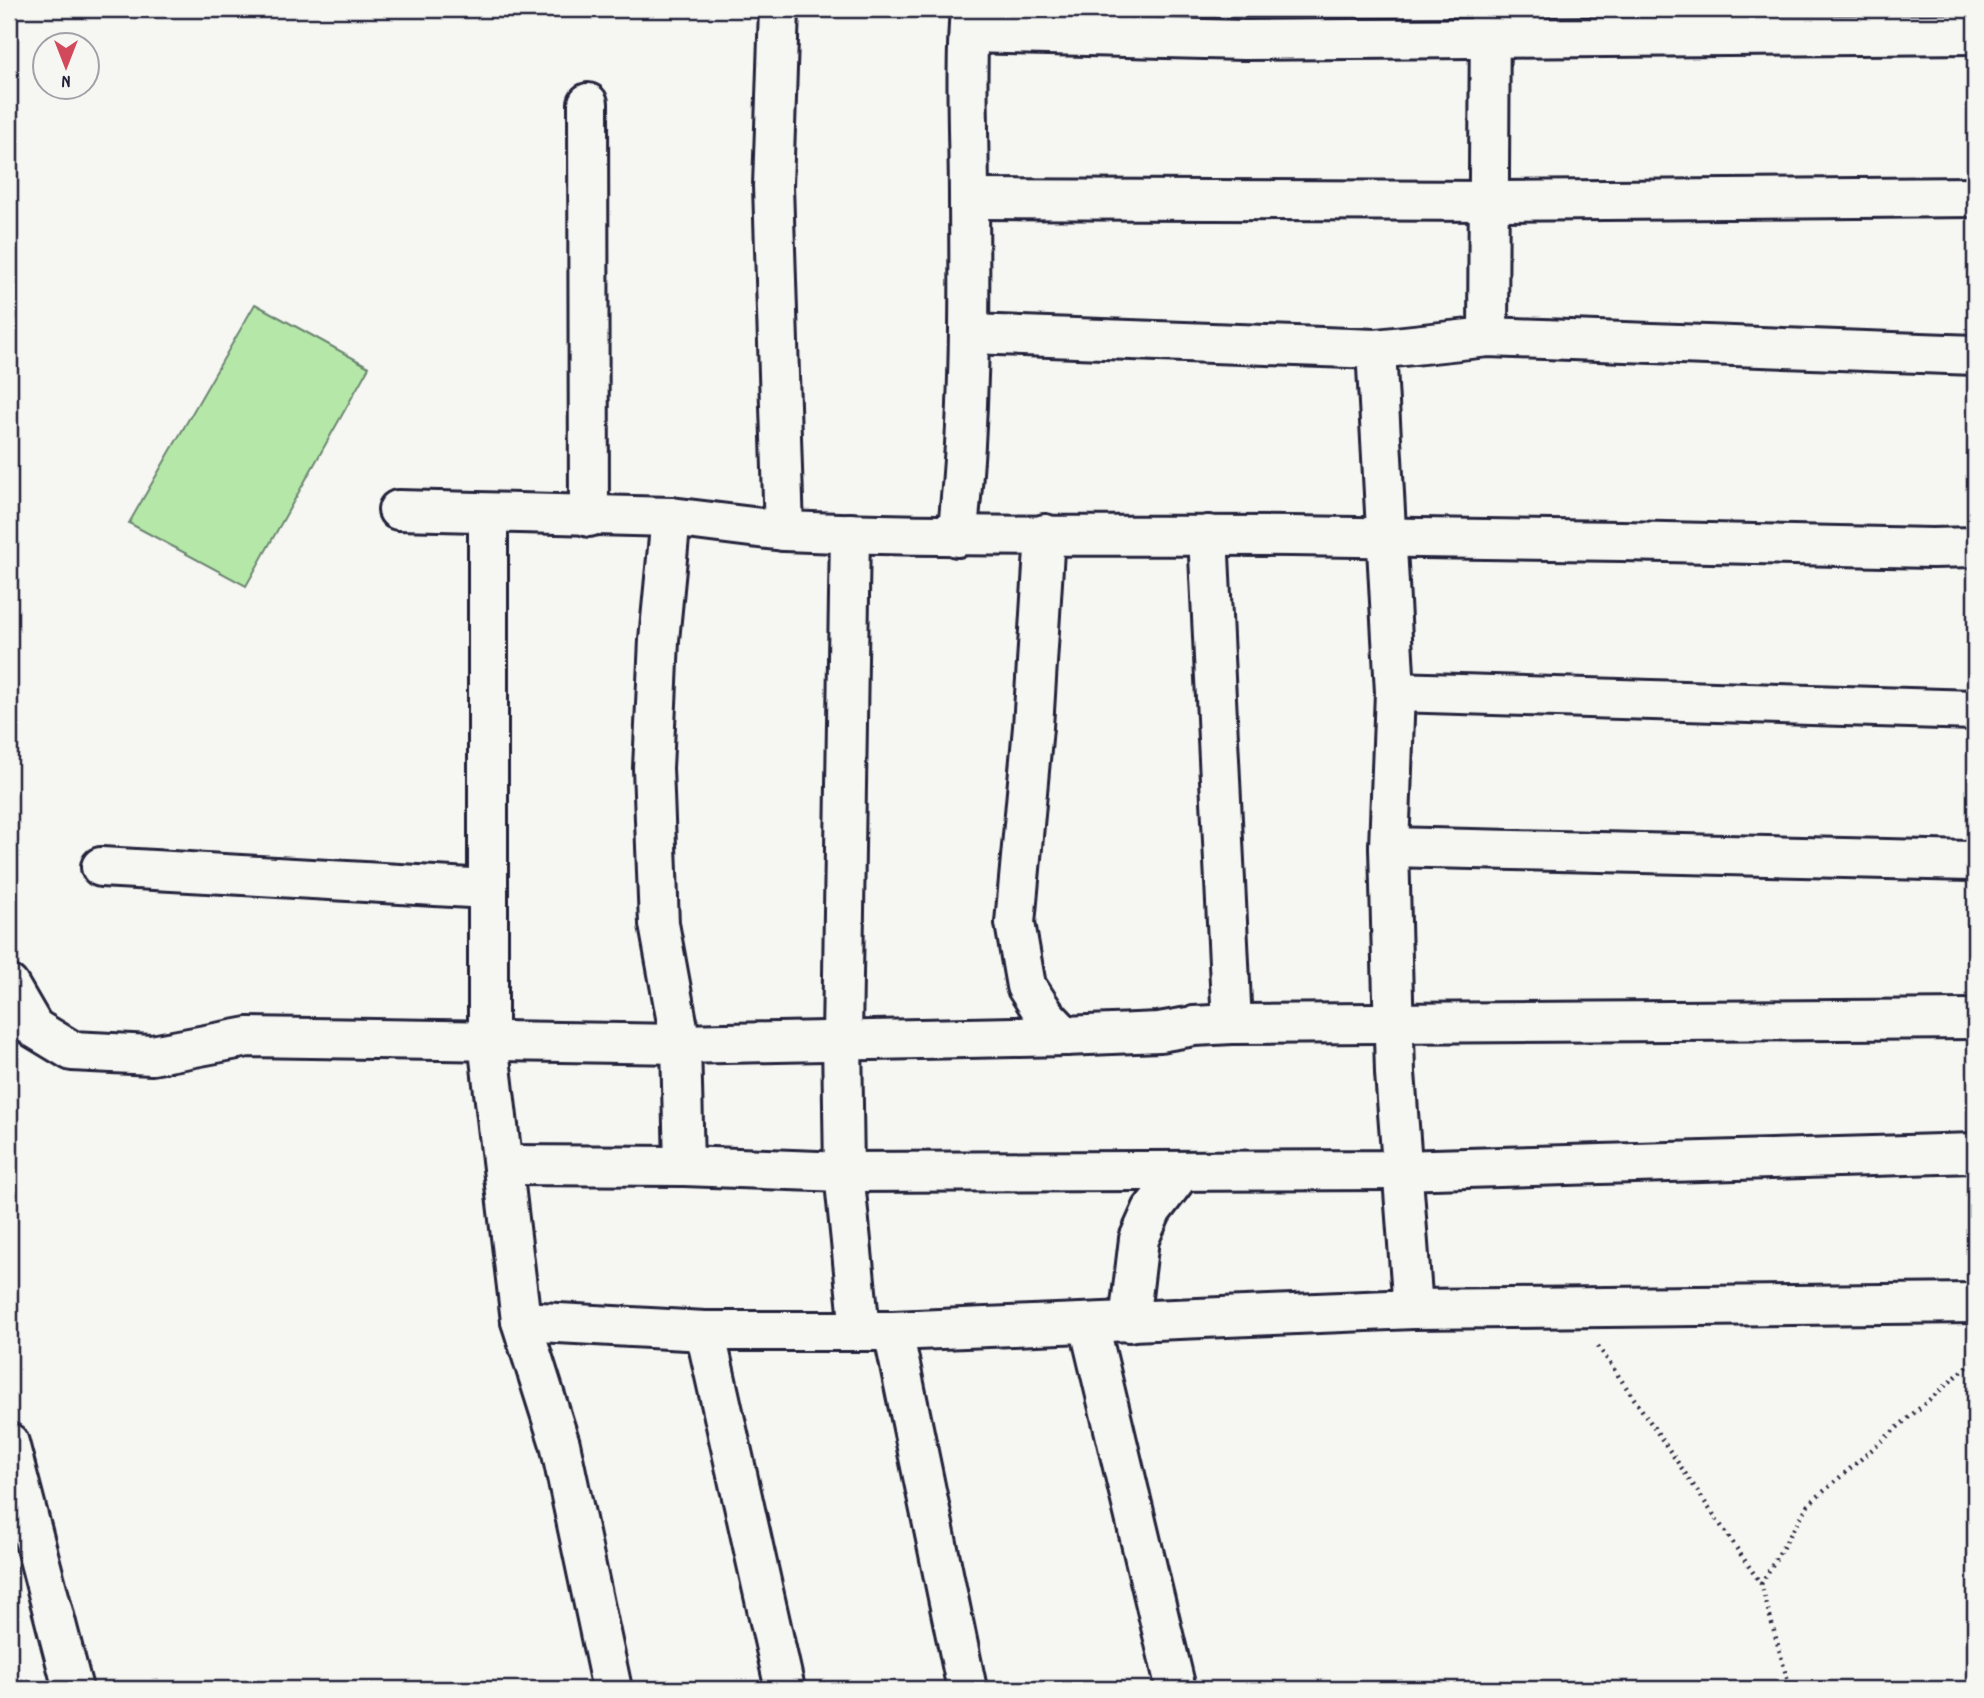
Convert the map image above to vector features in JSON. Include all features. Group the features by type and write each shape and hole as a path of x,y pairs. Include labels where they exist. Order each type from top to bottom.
{"street":[{"path":"779,9 773,186 784,531"},
{"path":"957,537 965,469 969,21 1244,40 1490,23 1975,34"},
{"path":"1488,337 1490,23"},
{"path":"588,103 589,517"},
{"path":"969,199 1488,201 1975,197"},
{"path":"968,334 1376,349 1488,337 1975,355"},
{"path":"1376,349 1384,537 1395,692 1389,847 1393,1021 1400,1170 1413,1308"},
{"path":"398,510 488,515 671,517 784,531 957,537 1045,534 1384,537 1975,547"},
{"path":"488,515 488,1041 521,1321 560,1444 612,1689"},
{"path":"671,517 659,640 653,768 659,924 681,1044 684,1166"},
{"path":"850,534 842,1038 844,1172 876,1331 967,1689"},
{"path":"1045,534 1033,727 1015,923 1026,986 1045,1016 1065,1036"},
{"path":"1208,536 1233,1024"},
{"path":"1395,692 1975,710"},
{"path":"1389,847 1971,861"},
{"path":"102,867 488,889"},
{"path":"9,985 34,1028 72,1051 152,1055 248,1037 681,1044 842,1038 1065,1036 1159,1032 1194,1026 1233,1024 1975,1019"},
{"path":"503,1165 684,1166 844,1172 1400,1170 1975,1153"},
{"path":"1129,1322 1139,1239 1152,1210 1182,1171"},
{"path":"521,1321 705,1331 876,1331 1089,1324 1413,1308 1975,1303"},
{"path":"1089,1324 1177,1689"},
{"path":"705,1331 785,1689"},
{"path":"9,1443 73,1689"}],"path":[{"path":"1572,1305 1762,1584 1790,1689"},
{"path":"1762,1584 1808,1504 1975,1360"}],"green space":[{"path":"255,304 369,367 246,586 129,523"}]}
